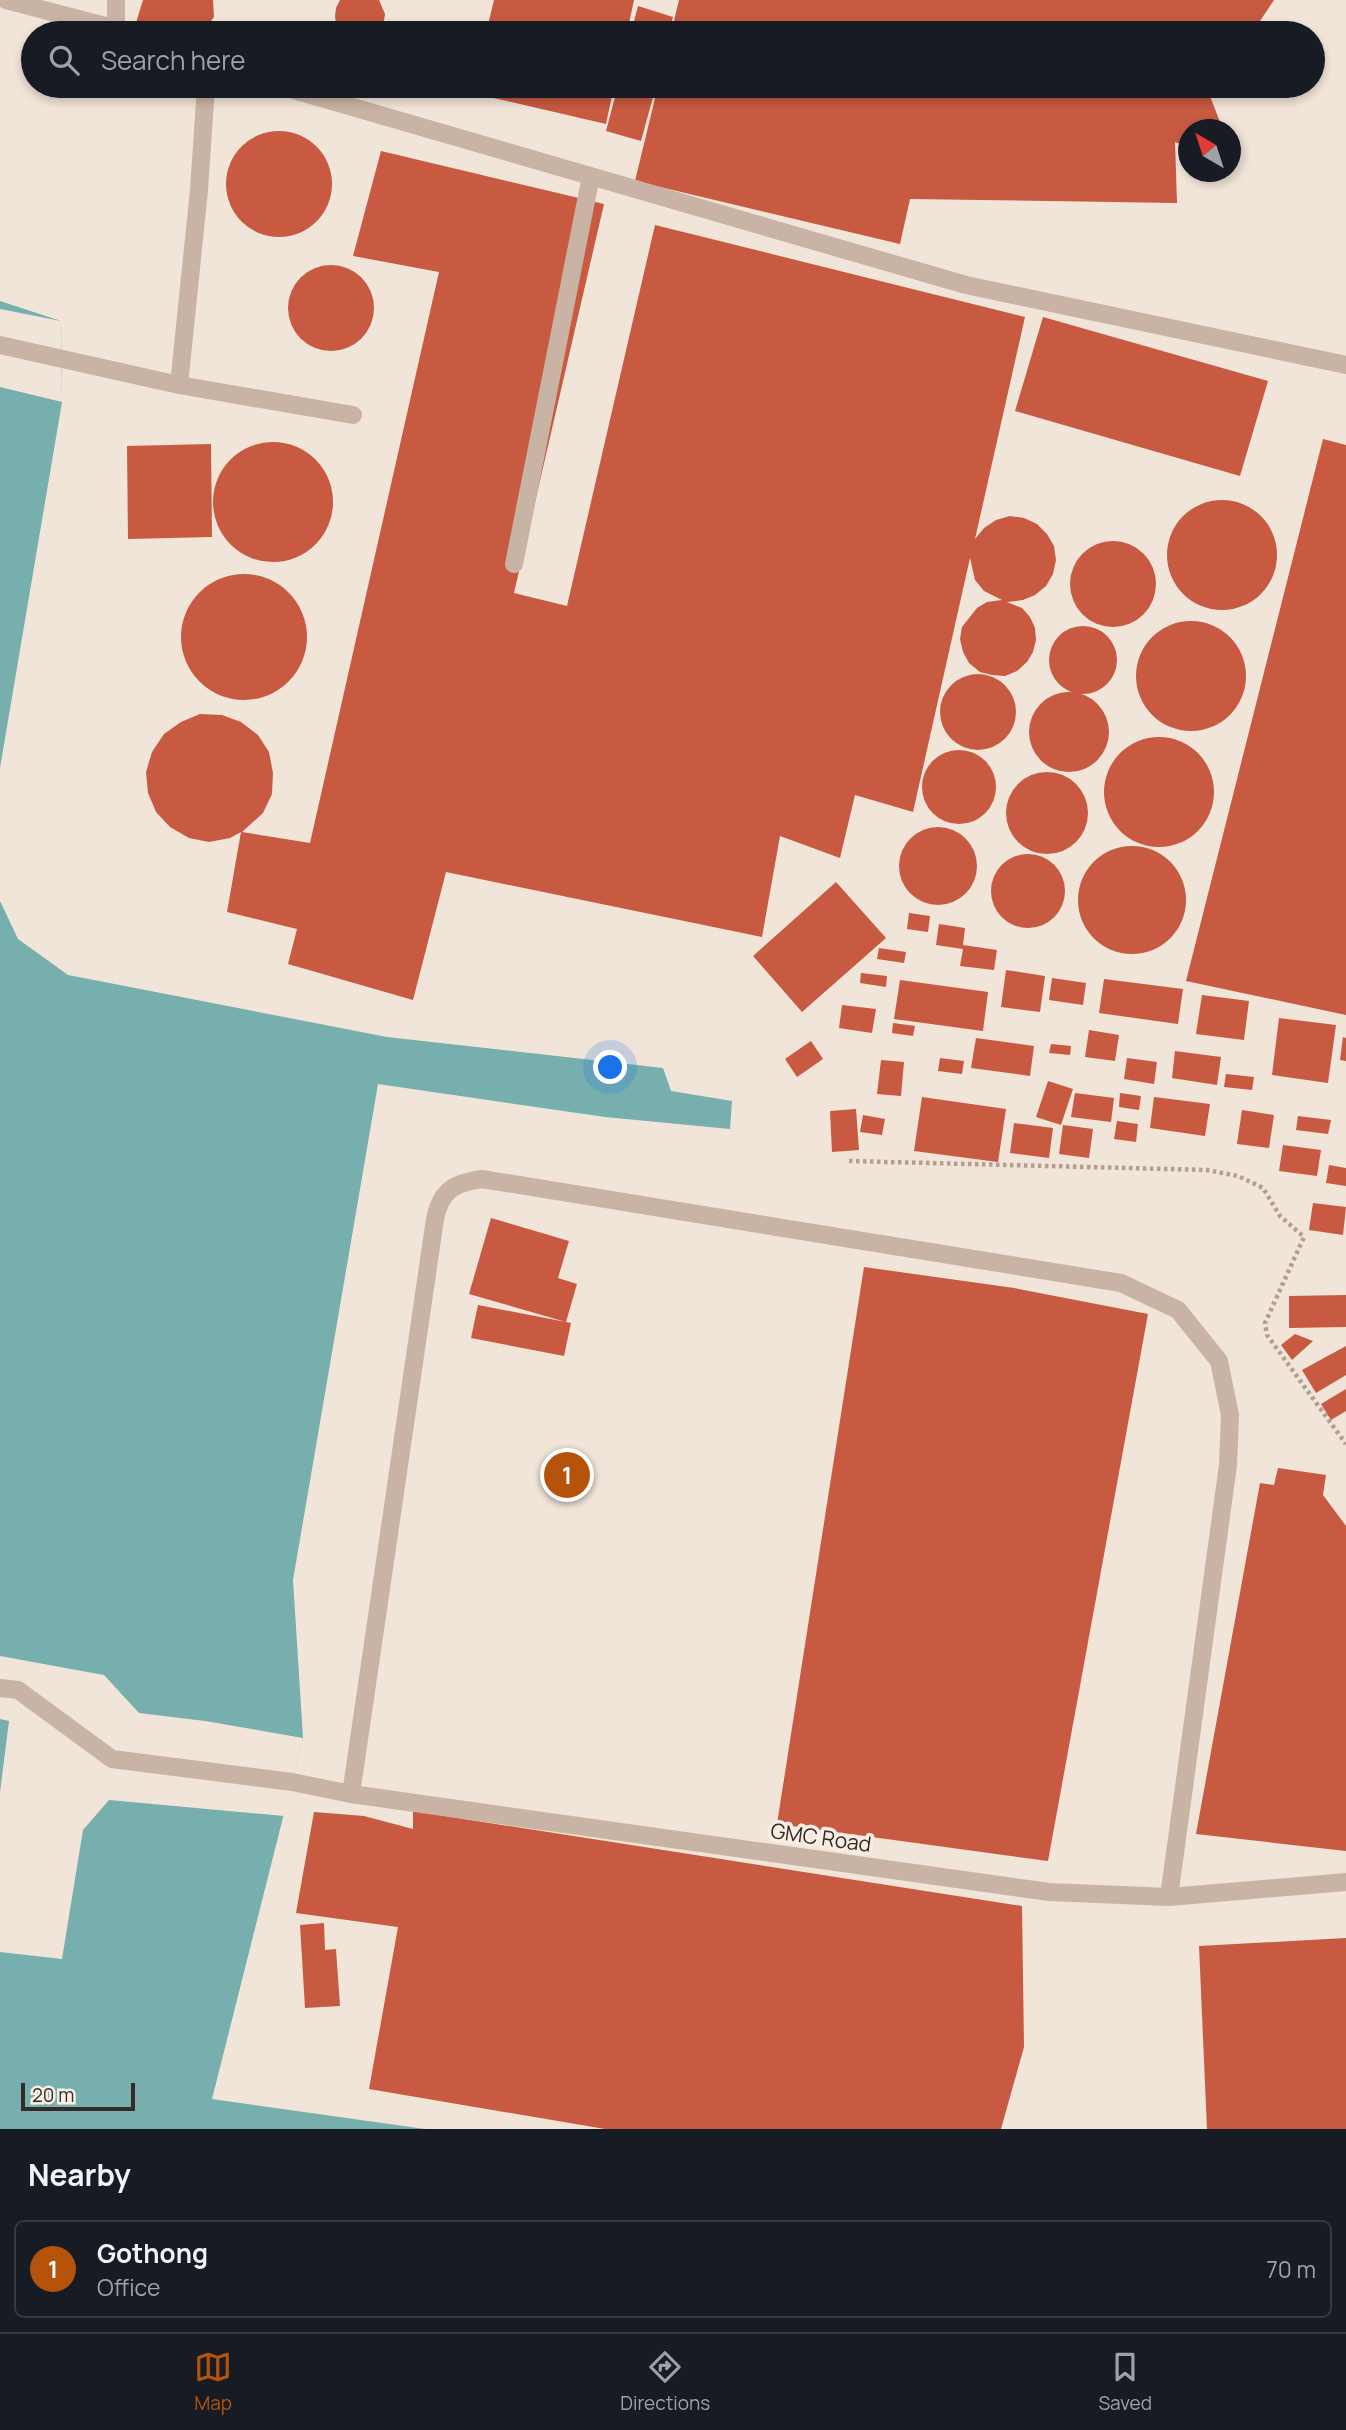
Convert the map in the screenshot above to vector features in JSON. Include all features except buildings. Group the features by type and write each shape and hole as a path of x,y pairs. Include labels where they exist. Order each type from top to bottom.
{"lane":[{"path":"6,0 89,21"},
{"path":"116,0 122,21"},
{"path":"179,385 199,190 205,98"},
{"path":"321,98 966,285 1346,365"},
{"path":"514,564 591,176"},
{"path":"0,345 179,385 353,415"},
{"path":"351,1794 435,1219 439,1202 449,1190 463,1182 482,1179 1121,1283 1178,1310 1219,1361 1230,1415 1228,1465 1169,1897"},
{"name":"GMC Road","path":"0,1688 18,1690 112,1759 292,1782 351,1794 1049,1892 1169,1897 1346,1882"}],"path":[{"path":"849,1161 1207,1170 1238,1176 1263,1188 1280,1216 1304,1237 1265,1323 1266,1335 1346,1444"}],"water":[{"path":"0,301 61,321 62,402 0,768"},
{"path":"0,901 18,939 68,975 387,1037 663,1068 671,1091 732,1101 730,1129 605,1117 378,1084 293,1580 303,1738 212,2099 425,2129 0,2129"}],"pier":[{"path":"0,309 61,321 62,402 0,387"},
{"path":"0,1656 104,1675 139,1713 303,1738 284,1816 109,1800 83,1830 62,1959 0,1952 0,1792 9,1721 0,1719"}],"place":[{"name":"Gothong","path":"567,1475"}]}
